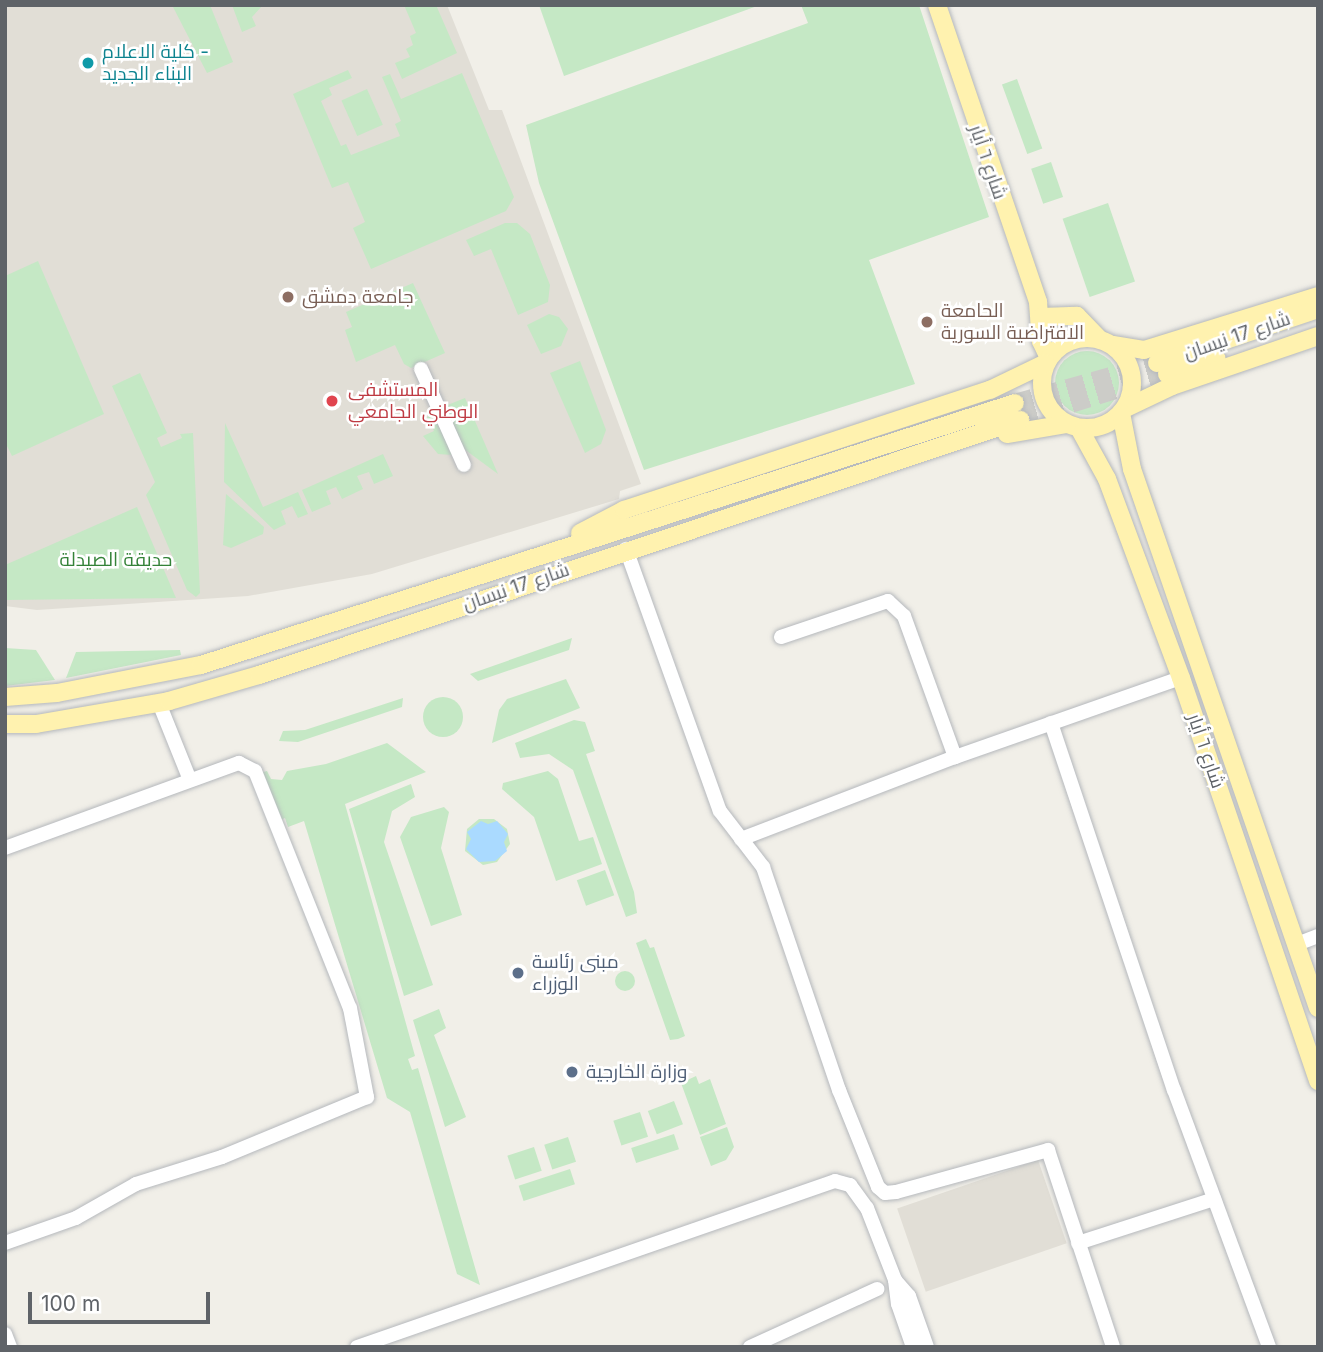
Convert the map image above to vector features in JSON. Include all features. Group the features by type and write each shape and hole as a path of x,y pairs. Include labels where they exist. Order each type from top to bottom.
{"main road":[{"name":"شارع ٦ أيار","path":"937,5 1041,317 1041,341 1047,360"},
{"path":"563,545 624,510 990,390 1047,360 1074,340 1144,349 1318,296"},
{"name":"شارع 17 نيسان","path":"1318,309 1162,369 1318,325"},
{"path":"1041,317 1077,316 1125,359 1132,379 1122,411"},
{"path":"630,548 667,544 1008,434 1109,422 1122,411 1171,386 1318,336"},
{"path":"1047,360 1044,398 1073,426"},
{"name":"شارع ٦ أيار","path":"1122,411 1126,451 1163,551 1318,1008"},
{"name":"شارع 17 نيسان","path":"5,697 57,693 201,664 563,545 1017,412 260,675 159,703 36,724 5,724"},
{"name":"شارع ٦ أيار","path":"1073,426 1107,479 1137,559 1181,678 1318,1081"},
{"path":"1137,559 1163,551"}],"street":[{"path":"421,369 464,465"},
{"path":"630,548 720,811 763,867 839,1090 878,1187 885,1193 896,1192 1048,1150 1113,1347"},
{"path":"781,637 888,601 904,616 955,757"},
{"path":"741,839 955,757 1181,678"},
{"path":"159,703 190,780"},
{"path":"1051,723 1214,1199 1269,1347"},
{"path":"5,848 239,763 255,771 350,1008 367,1097 222,1157 136,1184 76,1217 5,1244"},
{"path":"1297,944 1318,936"},
{"path":"357,1347 835,1181 859,1194 895,1280 898,1304 913,1347"},
{"path":"1078,1242 1214,1199"},
{"path":"895,1280 909,1296 926,1347"},
{"path":"750,1347 877,1289"},
{"path":"5,1334 10,1347"}],"shaded area":[{"name":"جامعة دمشق","path":"5,5 447,5 489,110 502,110 641,484 620,491 619,499 372,574 248,596 37,610 5,606"},
{"path":"1038,1160 1067,1243 926,1292 897,1209"}],"green space":[{"path":"172,5 210,5 233,62 207,73"},
{"path":"232,5 263,5 252,17 256,26 242,32"},
{"path":"404,5 436,5 457,53 402,79 395,63 410,57 406,49 413,45 410,36 416,33"},
{"path":"539,5 760,5 564,76"},
{"path":"801,5 919,5 989,217 869,260 915,384 644,470 539,183 526,125 808,23"},
{"path":"348,70 352,78 329,88 332,95 321,101 341,146 346,144 351,155 400,136 395,124 401,121 382,77 390,74 401,99 462,73 514,197 506,211 371,269 353,228 365,222 348,182 332,188 293,94"},
{"path":"1017,79 1042,149 1027,154 1002,84"},
{"path":"367,89 383,125 357,136 341,100"},
{"path":"1051,162 1063,197 1043,204 1031,169"},
{"path":"1108,203 1135,281 1090,297 1063,219"},
{"path":"505,223 517,223 530,234 550,285 548,302 518,315 491,249 474,256 466,240"},
{"path":"38,261 104,414 12,456 5,442 5,276"},
{"path":"413,283 445,353 411,368 404,364 395,345 356,362 345,330 352,327 346,312"},
{"path":"549,314 559,317 568,329 561,346 541,354 527,325"},
{"path":"1081,351 1093,351 1110,360 1117,371 1117,395 1110,406 1093,415 1081,415 1069,410 1060,401 1055,389 1055,377 1060,365 1069,356"},
{"path":"580,361 606,430 601,444 585,453 550,373"},
{"path":"140,373 167,433 157,438 161,447 182,438 180,434 193,433 200,593 196,597 187,590 146,495 155,482 112,386"},
{"path":"465,398 498,474 464,449 445,406"},
{"path":"435,414 452,455 438,454 423,436 434,431 427,417"},
{"path":"225,423 263,507 298,492 308,514 298,518 292,506 281,511 286,524 274,530 224,482"},
{"path":"383,454 393,476 374,484 369,472 357,476 363,489 342,499 336,487 326,491 331,504 312,512 302,490"},
{"path":"226,494 264,527 263,534 231,548 223,545"},
{"name":"حديقة الصيدلة","path":"137,507 176,598 5,600 5,565"},
{"path":"572,638 569,650 478,681 470,674"},
{"path":"5,648 36,650 55,680 5,686"},
{"path":"180,650 181,655 66,678 76,652"},
{"path":"566,679 580,708 492,743 499,710 507,699"},
{"path":"443,697 451,698 457,703 462,709 462,725 457,731 451,736 443,737 435,736 429,731 424,725 423,717 424,709 429,703 435,698"},
{"path":"403,698 402,707 298,742 279,741 283,731 305,730"},
{"path":"574,720 585,722 595,751 586,754 634,892 637,913 626,917 573,770 549,754 520,758 515,743"},
{"path":"387,743 426,772 345,804 415,1056 408,1059 412,1070 418,1068 480,1285 457,1274 410,1112 387,1098 304,821 288,827 285,818 278,821 260,773 267,771 271,779 282,780 287,771 326,764"},
{"path":"548,771 558,779 579,841 593,837 602,864 556,881 534,817 502,789 503,783"},
{"path":"411,784 415,797 392,811 384,842 433,985 404,996 349,809"},
{"path":"444,807 449,812 441,848 462,915 431,926 400,837 411,817"},
{"path":"479,819 494,819 507,829 510,844 497,862 483,865 465,851 467,829"},
{"path":"605,870 614,895 586,906 577,880"},
{"path":"646,939 650,948 654,947 685,1036 678,1039 670,1040 636,943"},
{"path":"625,971 632,974 635,981 632,988 625,991 618,988 615,981 618,974"},
{"path":"439,1009 446,1028 434,1035 466,1117 445,1127 413,1020"},
{"path":"696,1076 699,1084 710,1079 726,1124 700,1135 681,1083"},
{"path":"674,1101 683,1124 657,1134 648,1111"},
{"path":"640,1112 648,1137 621,1145 613,1121"},
{"path":"727,1127 734,1147 726,1160 711,1166 700,1137"},
{"path":"674,1134 679,1149 636,1163 631,1148"},
{"path":"568,1137 576,1162 552,1169 544,1145"},
{"path":"534,1147 542,1171 515,1179 507,1156"},
{"path":"570,1169 575,1184 524,1201 519,1186"}],"water":[{"path":"481,821 488,824 497,821 508,834 504,842 507,851 495,861 479,862 466,849 471,839 467,832"}],"tunnel":[{"path":"1015,403 1157,363"},
{"path":"1020,420 1167,374"}],"place":[{"name":"كلية الاعلام - البناء الجديد","path":"88,63"},
{"name":"جامعة دمشق","path":"288,297"},
{"name":"الحامعة الافتراضية السورية","path":"927,322"},
{"name":"المستشفى الوطني الجامعي","path":"332,401"},
{"name":"مبنى رئاسة الوزراء","path":"518,973"},
{"name":"وزارة الخارجية","path":"572,1072"}]}
